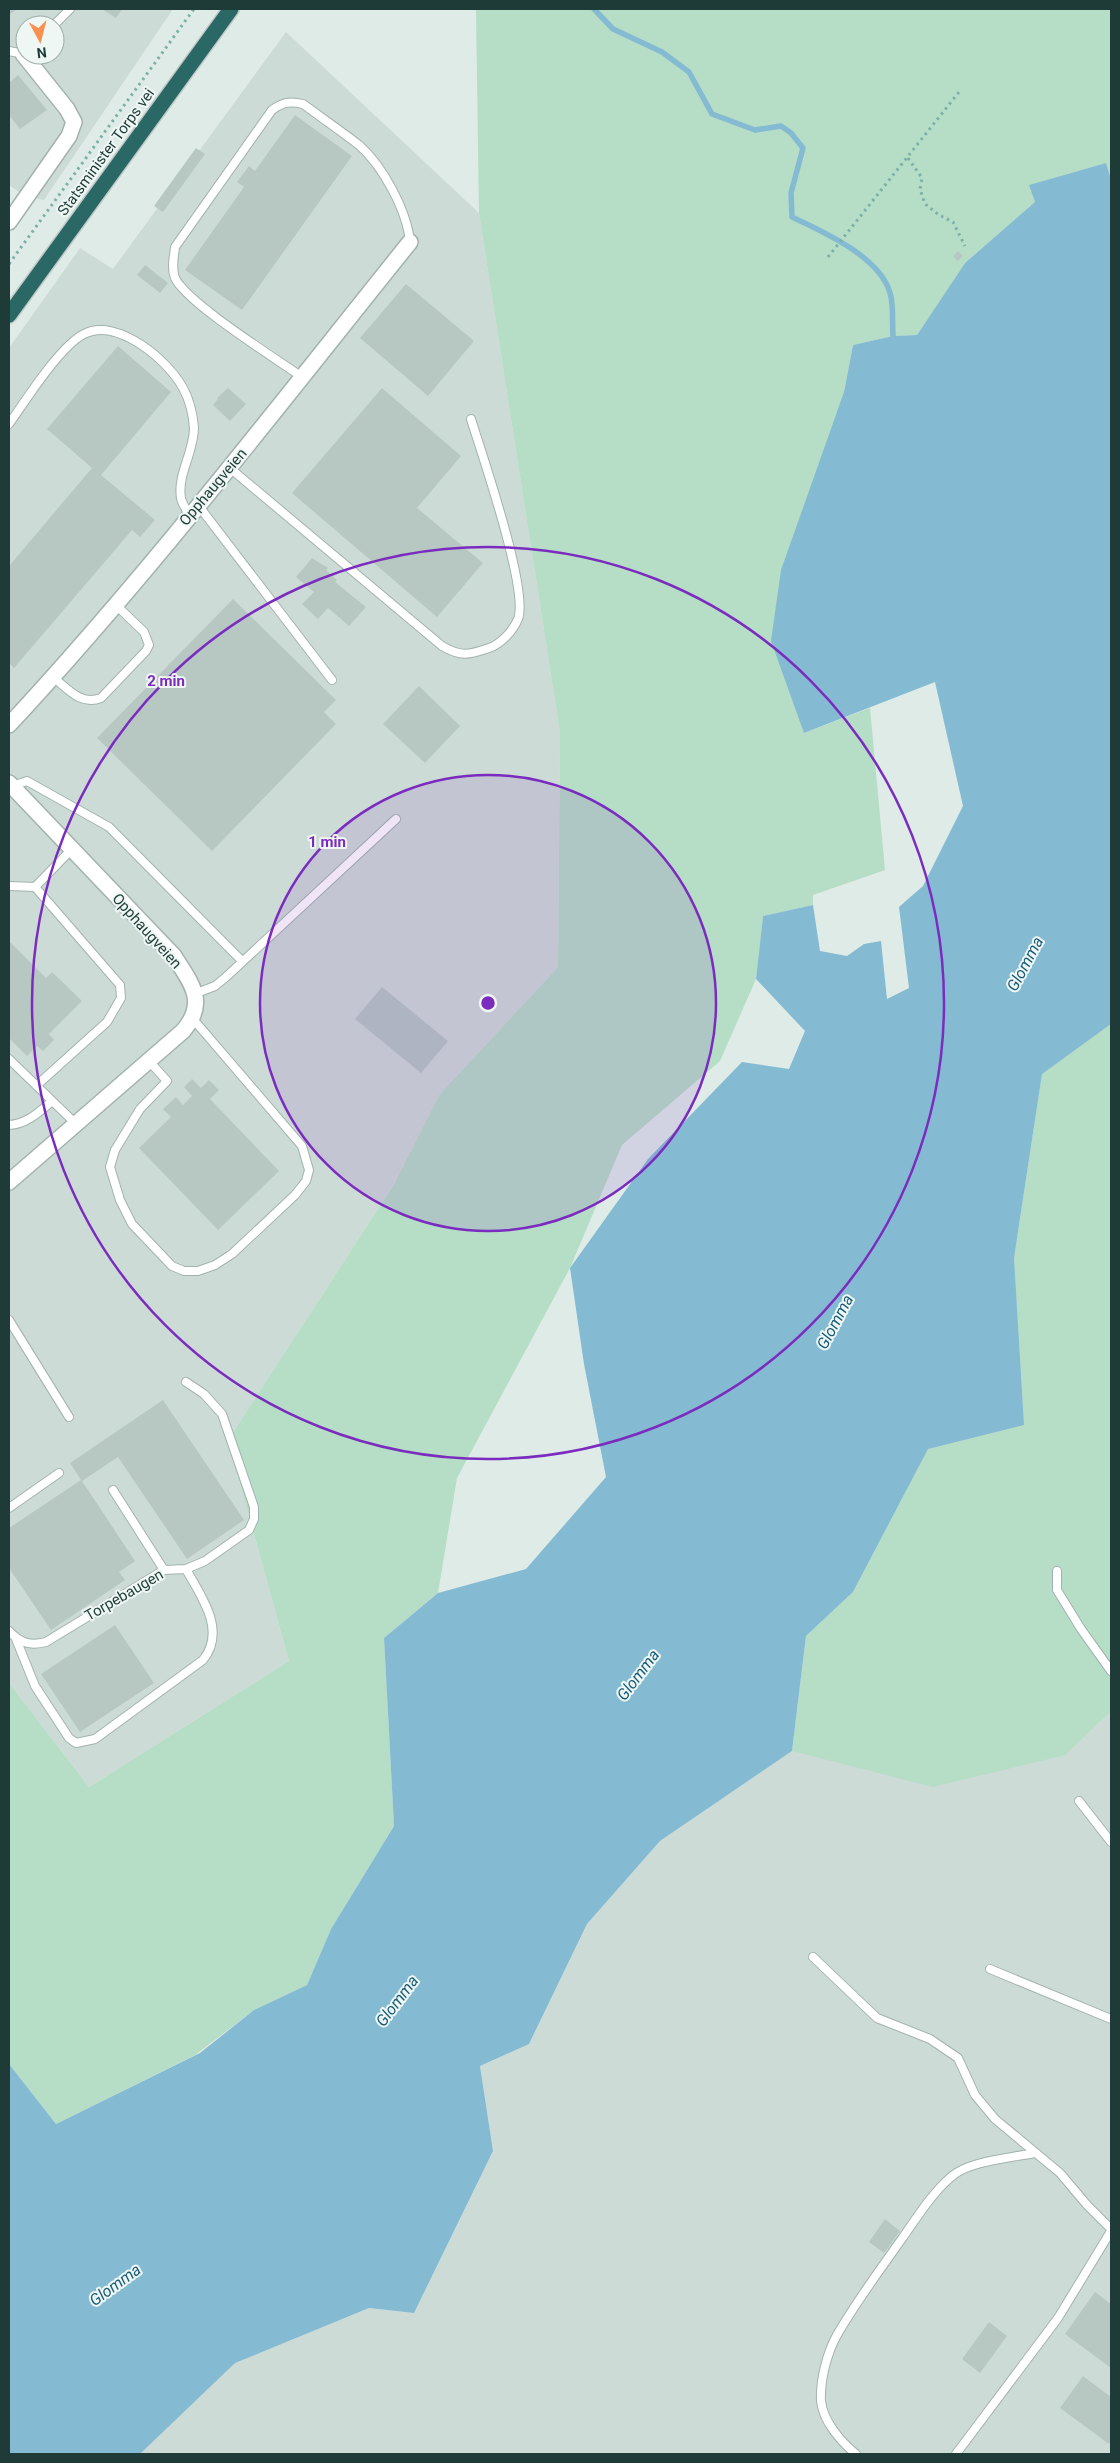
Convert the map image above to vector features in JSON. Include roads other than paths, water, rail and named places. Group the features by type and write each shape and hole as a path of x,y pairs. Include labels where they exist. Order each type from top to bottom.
{"highway":[{"name":"Statsminister Torps vei","path":"9,315 231,9"}],"street":[{"path":"9,222 69,136 74,122 67,109 30,65"},
{"name":"Opphaugveien","path":"9,726 53,678 194,510 231,469 302,376 410,242"},
{"name":"Opphaugveien","path":"10,785 174,956 188,977 194,994 197,1005 193,1019"},
{"path":"9,1182 183,1031 193,1019"}],"lane":[{"path":"302,376 197,303 175,278 173,264 175,248 272,110 281,103 303,104 360,147 387,179 408,226 410,242"},
{"path":"9,424 69,345 85,333 103,330 118,332 135,340 167,364 183,387 191,406 194,428 190,454 181,482 181,499 194,510 332,680"},
{"path":"231,469 442,646 455,654 470,654 492,647 505,638 518,618 520,596 514,566 471,420"},
{"path":"53,678 80,698 93,701 101,698 146,651 149,645 144,632 116,605"},
{"path":"10,785 27,780 109,827 242,961"},
{"path":"194,994 215,986 396,819"},
{"path":"35,887 72,849"},
{"path":"9,886 35,887 120,985 121,998 117,1008 107,1022 37,1085"},
{"path":"149,1060 167,1081 140,1109 115,1150 110,1167 111,1176 132,1224 172,1266 184,1271 198,1271 215,1265 232,1254 295,1195 306,1180 309,1170 302,1146 193,1019"},
{"path":"9,1059 76,1124"},
{"path":"9,1125 22,1123 34,1117 52,1101"},
{"path":"9,1320 69,1417"},
{"name":"Torpebaugen","path":"16,1639 32,1645 46,1642 164,1570 186,1569 205,1560 249,1530 254,1519 254,1507 222,1414 204,1394 186,1382"},
{"path":"9,1508 59,1473"},
{"path":"113,1490 164,1570"},
{"path":"9,1631 16,1639 35,1686 69,1738 76,1743 95,1739 203,1660 211,1650 214,1636 208,1609 186,1569"},
{"path":"1057,1571 1057,1590 1111,1672"},
{"path":"1078,1801 1111,1842"},
{"path":"813,1957 877,2018 930,2039 958,2058 975,2095 995,2119 1060,2173 1087,2206 1111,2230 1058,2318 956,2454"},
{"path":"990,1969 1111,2019"},
{"path":"856,2454 827,2420 821,2402 822,2383 836,2336 868,2286 925,2206 952,2176 977,2165 1034,2153"}],"water":[{"name":"Glomma","path":"1106,163 1111,179 1111,1024 1042,1074 1014,1258 1024,1425 928,1449 853,1592 806,1636 792,1751 660,1841 587,1924 529,2044 480,2066 493,2151 414,2313 369,2308 235,2363 140,2454 9,2454 9,2064 56,2124 200,2053 254,2010 307,1985 331,1929 394,1826 384,1638 438,1593 526,1569 606,1477 584,1364 570,1268 648,1159 742,1062 789,1069 805,1031 756,979 763,916 813,905 820,951 847,956 864,944 881,941 887,999 909,988 899,907 923,886 963,806 935,682 804,733 771,641 781,570 844,392 853,345 893,336 917,335 965,263 1035,202 1029,185"}],"waterway":[{"path":"594,9 613,29 662,52 689,72 712,114 755,130 781,126 791,133 803,148 791,193 792,217 849,247 875,268 884,280 890,293 893,336"}]}
